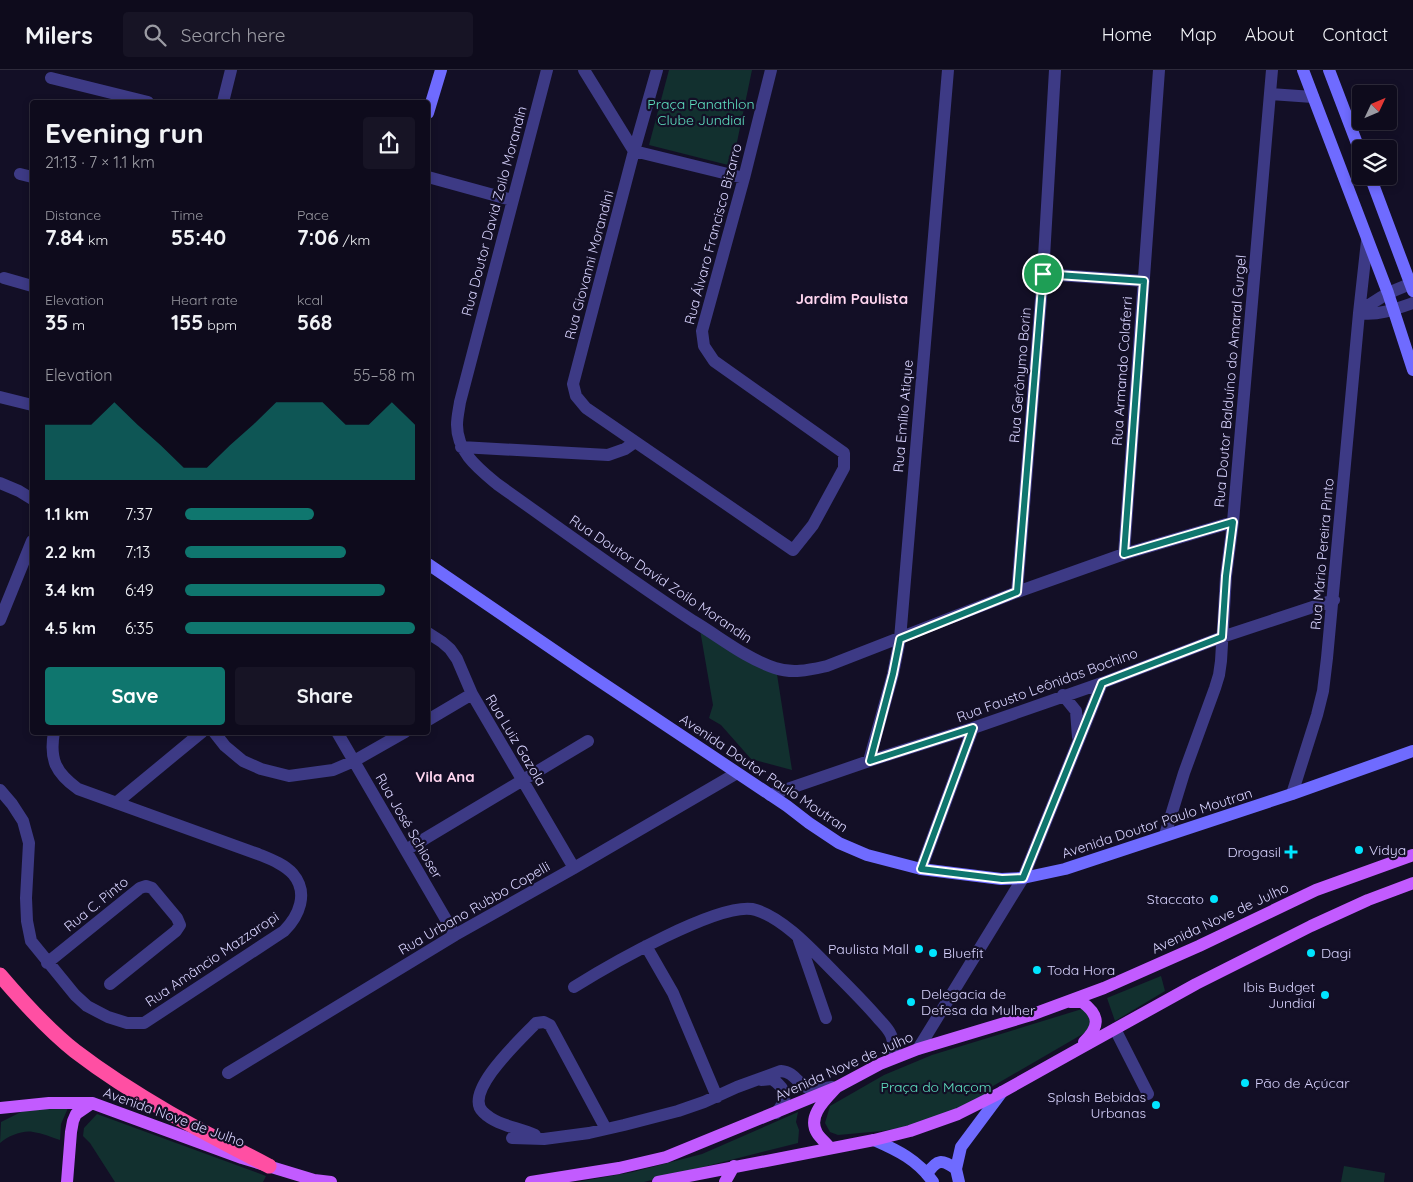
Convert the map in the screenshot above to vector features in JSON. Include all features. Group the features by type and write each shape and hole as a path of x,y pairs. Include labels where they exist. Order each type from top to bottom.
{"highway":[{"path":"0,975 45,1025 74,1051 165,1111 269,1166"}],"main road":[{"name":"Avenida Nove de Julho","path":"532,1182 619,1168 666,1157 776,1113 896,1057 1031,1015 1104,988 1199,946 1316,890 1413,855"},
{"path":"666,1181 734,1166 874,1140 910,1131 958,1114 1002,1092 1196,984 1311,926 1368,900 1413,883"},
{"path":"1069,1002 1082,1002 1091,1010 1095,1017 1096,1026 1091,1035 1077,1050"},
{"path":"830,1148 815,1130 814,1119 819,1108 837,1086"},
{"name":"Avenida Nove de Julho","path":"68,1182 73,1121 76,1114 92,1103 308,1181 331,1182"},
{"path":"0,1108 92,1103"},
{"path":"725,1182 734,1166"}],"street":[{"path":"224,100 231,70"},
{"path":"430,104 439,70"},
{"name":"Rua Doutor David Zoilo Morandin","path":"546,70 460,402 457,426 461,447 475,466 497,484 658,598 754,660 791,672 808,671 827,666 900,639 1017,592 1124,554 1233,522"},
{"path":"584,70 634,151 744,178"},
{"name":"Rua Giovanni Morandini","path":"635,442 586,408 576,396 574,384 634,151 657,70"},
{"name":"Rua Álvaro Francisco Bizarro","path":"635,442 793,550 813,525 844,468 844,452 714,361 704,346 702,331 744,178 771,70"},
{"name":"Rua Emílio Atique","path":"870,761 893,674 900,639 948,70"},
{"name":"Rua Gerônymo Borin","path":"1017,592 1043,274 1055,70"},
{"name":"Rua Armando Colaferri","path":"1124,554 1159,70"},
{"name":"Rua Doutor Balduíno do Amaral Gurgel","path":"1165,835 1184,773 1215,688 1221,661 1226,576 1233,522 1272,70"},
{"path":"1303,70 1388,293 1413,370"},
{"path":"1329,70 1356,140"},
{"path":"51,78 140,100"},
{"path":"1270,94 1313,97"},
{"path":"20,174 30,177"},
{"path":"430,178 512,200"},
{"path":"1359,313 1388,293 1412,288 1373,185"},
{"name":"Rua Mário Pereira Pinto","path":"1292,794 1323,691 1334,600 1359,313 1368,241"},
{"path":"1043,274 1144,281"},
{"path":"4,278 30,285"},
{"path":"1359,313 1367,314 1393,310 1413,303"},
{"path":"0,397 30,404"},
{"path":"461,447 608,455 625,449 635,442"},
{"path":"0,483 30,498"},
{"path":"0,620 30,546"},
{"name":"Avenida Doutor Paulo Moutran","path":"430,565 839,843 867,856 921,869 1002,879 1023,878 1065,870 1411,753"},
{"name":"Rua Fausto Leônidas Bochino","path":"770,795 973,728 1102,683 1222,637 1334,600"},
{"name":"Rua Luiz Gazola","path":"430,634 450,649 457,659 472,694 574,868"},
{"path":"918,1049 1023,878 1102,683"},
{"path":"430,719 472,694"},
{"path":"1063,696 1076,711 1078,745"},
{"path":"921,869 973,728"},
{"name":"Rua Amâncio Mazzaropi","path":"47,963 87,1006 108,1017 127,1023 144,1023 284,931 294,921 302,893 294,875 285,867 272,860 78,789 66,780 56,768 52,753 54,735"},
{"path":"116,803 198,735"},
{"path":"216,735 225,746 244,761 261,769 289,776 333,770 354,761 400,735"},
{"name":"Rua José Schioser","path":"339,735 455,935"},
{"path":"406,850 588,742"},
{"name":"Rua Urbano Rubbo Copelli","path":"228,1073 455,935 737,773"},
{"path":"0,790 23,821 29,843 26,921 31,941 47,963"},
{"name":"Rua C. Pinto","path":"47,963 140,888 146,886 152,888 177,918 180,925 176,931 110,984"},
{"path":"574,987 646,946 710,917 744,908 754,909 766,913 798,936 838,976 885,1026 891,1035 896,1057"},
{"path":"798,936 826,1018"},
{"path":"646,946 673,993 717,1096"},
{"path":"544,1140 493,1119 481,1111 478,1103 481,1087 500,1060 536,1023 544,1022 550,1025 606,1129"},
{"path":"1115,1029 1148,1094"},
{"path":"512,1138 544,1140 606,1129 678,1111 782,1071 788,1072 807,1088 817,1089 837,1086"},
{"path":"756,1080 772,1079 783,1088 785,1100 776,1113"},
{"path":"959,1182 956,1169 961,1147 1002,1092"},
{"path":"874,1140 898,1150 914,1161 930,1178"},
{"path":"930,1178 934,1164 937,1162 943,1162 956,1169"}],"green space":[{"name":"Praça Panathlon Clube Jundiaí","path":"669,70 752,70 732,166 649,145"},
{"path":"699,624 776,668 792,770 751,759 721,725 709,718 713,705"},
{"path":"1161,976 1165,991 1115,1021 1107,998"},
{"name":"Praça do Maçom","path":"1082,1009 1087,1011 1093,1028 993,1086 981,1102 934,1122 882,1131 838,1135 830,1132 825,1123 830,1106 884,1075 932,1055"},
{"path":"39,1107 68,1108 61,1124 60,1140 40,1133 25,1132 16,1134 0,1143 1,1122 23,1111"},
{"path":"798,1112 796,1122 799,1130 798,1143 644,1182 577,1182 633,1172 702,1154"},
{"path":"97,1114 266,1176 263,1182 115,1182 90,1143 83,1136 84,1128"},
{"path":"1344,1166 1385,1173 1384,1182 1341,1182"}],"place":[{"name":"Vidya","path":"1359,850"},
{"name":"Drogasil","path":"1291,852"},
{"name":"Staccato","path":"1214,899"},
{"name":"Paulista Mall","path":"919,949"},
{"name":"Bluefit","path":"933,953"},
{"name":"Dagi","path":"1311,953"},
{"name":"Toda Hora","path":"1037,970"},
{"name":"Ibis Budget Jundiaí","path":"1325,995"},
{"name":"Delegacia de Defesa da Mulher","path":"911,1002"},
{"name":"Pão de Açúcar","path":"1245,1083"},
{"name":"Splash Bebidas Urbanas","path":"1156,1105"}],"district":[{"name":"Jardim Paulista","path":"852,298"},
{"name":"Vila Ana","path":"445,776"}],"route":[{"path":"1043,274 1144,281 1124,554 1233,522 1226,576 1222,637 1102,683 1023,878 1002,879 921,869 973,728 870,761 893,674 900,639 1017,592 1043,274"}]}
